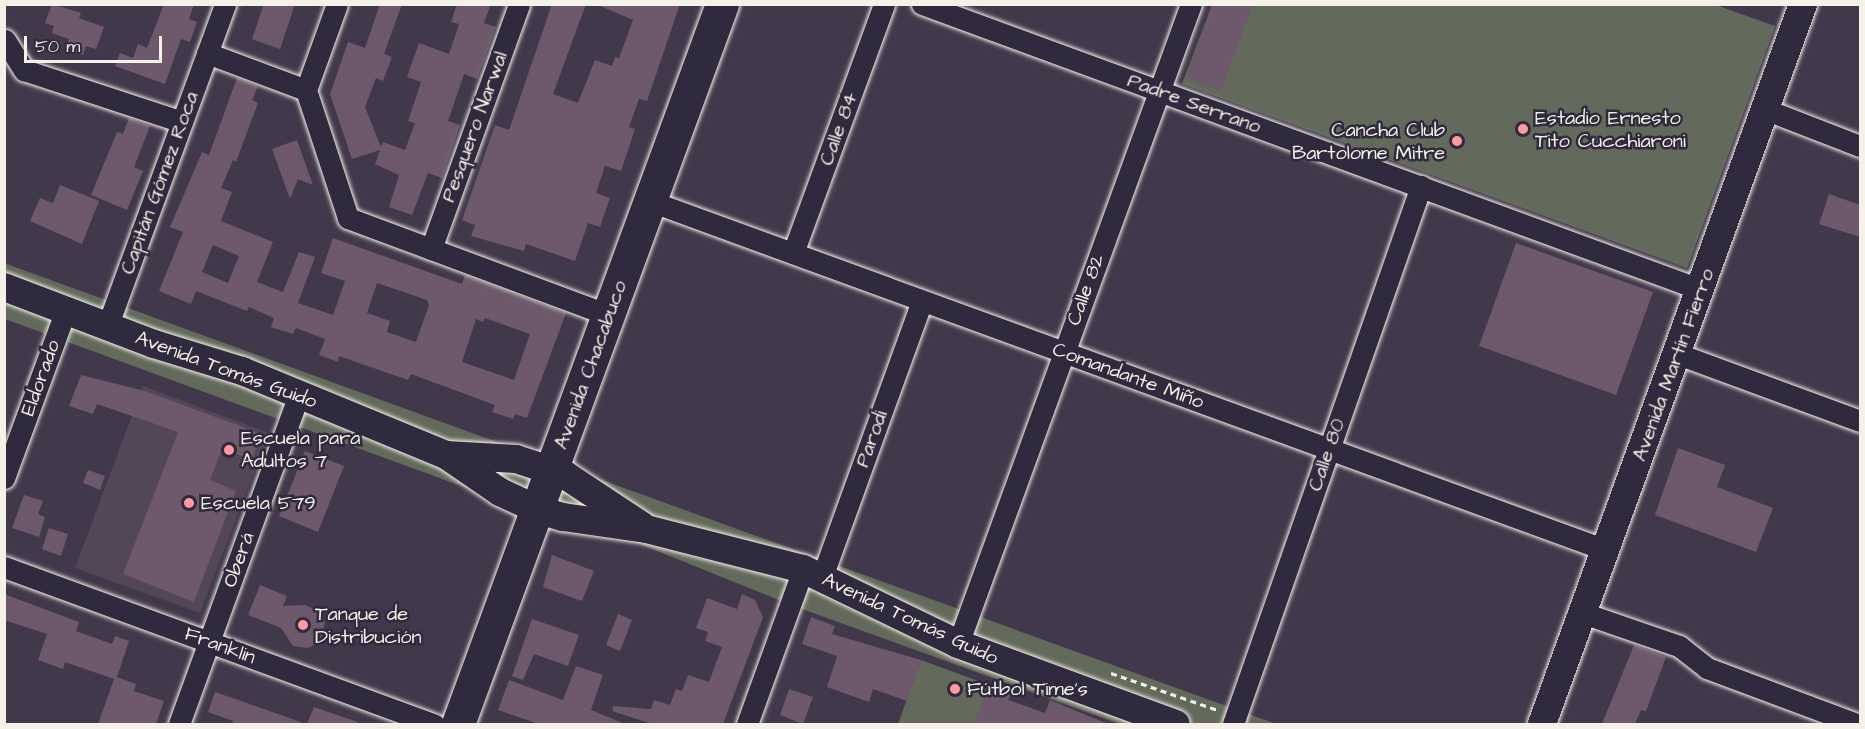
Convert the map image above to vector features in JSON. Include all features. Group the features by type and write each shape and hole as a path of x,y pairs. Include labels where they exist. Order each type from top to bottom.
{"main road":[{"name":"Avenida Chacabuco","path":"458,724 722,4"},
{"name":"Avenida Martín Fierro","path":"1542,724 1702,290 1803,4"},
{"name":"Avenida Tomás Guido","path":"4,287 65,312 299,395 446,455 500,492 536,509 563,517 646,529 813,573 958,644 1178,723"},
{"name":"Avenida Tomás Guido","path":"446,455 516,459 552,470 580,482 646,529"}],"street":[{"name":"Capitán Gómez Roca","path":"107,327 225,4"},
{"path":"337,4 306,90 348,219 609,315"},
{"name":"Pesquero Narwal","path":"431,249 519,4"},
{"name":"Calle 84","path":"793,253 884,4"},
{"name":"Padre Serrano","path":"922,4 1702,290"},
{"name":"Calle 82","path":"958,644 1191,4"},
{"path":"5,40 24,70 182,122"},
{"path":"207,53 306,90"},
{"path":"1767,110 1860,146"},
{"name":"Calle 80","path":"1233,724 1421,186"},
{"name":"Comandante Miño","path":"650,201 1606,550"},
{"name":"Parodi","path":"747,724 813,573 922,300"},
{"name":"Eldorado","path":"4,478 65,312"},
{"path":"1678,354 1860,421"},
{"name":"Oberá","path":"179,724 299,395"},
{"name":"Franklin","path":"4,567 434,724"},
{"path":"1583,613 1679,646 1707,668 1857,724"}],"shaded area":[{"path":"143,386 269,433 200,613 75,568"}],"green space":[{"name":"Estadio Ernesto Tito Cucchiaroni","path":"1713,4 1775,26 1687,268 1182,84 1212,5"},
{"path":"4,263 1276,724 1120,724 791,605 615,534 535,513 5,319"},
{"name":"Fútbol Time's","path":"921,660 1011,693 999,724 898,724"}],"building":[{"path":"52,4 81,13 79,18 104,27 96,49 86,46 83,55 66,48 69,39 52,33 54,26 45,23"},
{"path":"164,4 194,4 189,19 197,22 190,42 181,39 165,84 115,66 120,53 133,58 138,44 147,48"},
{"path":"264,4 295,4 280,49 252,39"},
{"path":"380,4 402,4 384,54 392,57 383,81 376,78 365,107 381,147 383,142 405,150 415,123 408,121 421,82 407,77 419,43 449,54 459,24 451,22 457,4 491,4 484,23 496,27 477,79 464,74 448,121 460,125 442,178 428,173 412,215 389,207 399,175 375,164 380,150 352,159 330,94 348,42 365,48"},
{"path":"552,4 586,4 553,94 578,103 595,60 612,66 615,57 619,58 633,20 596,4 680,4 647,101 639,99 629,127 635,129 621,171 605,166 596,193 610,198 600,227 588,223 575,261 526,244 524,251 471,236 475,225 462,220 495,125 509,130"},
{"path":"1213,4 1253,4 1221,91 1186,78"},
{"path":"237,78 258,86 252,100 258,103 236,162 233,160 221,188 232,192 221,221 273,242 257,282 283,292 299,252 315,257 298,303 333,315 345,281 321,273 333,238 462,284 465,275 566,313 527,418 515,414 513,419 492,412 495,405 411,374 408,380 339,356 338,362 319,355 325,339 296,328 293,334 271,327 274,318 249,307 247,311 196,291 191,304 159,291 183,232 170,227 202,152 209,155","holes":["213,245 239,256 228,283 202,272","377,283 427,300 429,305 416,342 387,332 390,321 367,313","485,318 530,334 514,380 462,362 476,319 483,322"]},
{"path":"129,118 150,126 134,167 143,171 127,210 91,195 117,132 123,134"},
{"path":"297,140 313,185 298,179 290,199 272,149"},
{"path":"60,185 99,201 82,244 30,221 40,198 53,203"},
{"path":"1829,194 1860,205 1860,237 1819,224"},
{"path":"1516,243 1653,292 1616,395 1479,346"},
{"path":"81,375 145,391 262,434 252,460 222,449 210,480 236,491 194,602 123,574 178,432 97,404 93,414 69,406"},
{"path":"1678,448 1725,465 1717,487 1773,508 1756,552 1655,515"},
{"path":"305,451 344,466 318,532 279,516"},
{"path":"88,470 105,476 100,490 83,483"},
{"path":"24,495 43,501 38,514 45,517 39,537 12,528"},
{"path":"49,528 68,534 61,556 42,549"},
{"path":"552,555 594,571 582,601 543,587"},
{"path":"260,585 287,596 283,606 305,605 317,610 325,622 320,642 308,648 293,646 281,628 248,615"},
{"path":"4,594 79,622 76,631 112,644 115,636 129,641 117,677 136,684 134,691 164,701 156,724 98,724 114,679 65,662 63,669 38,660 47,634 4,620"},
{"path":"742,594 755,600 763,617 723,724 652,724 612,711 613,706 651,709 654,700 670,705 676,689 682,691 688,675 709,682 722,647 705,641 708,632 696,628 707,598 737,609"},
{"path":"618,614 632,620 620,651 606,645"},
{"path":"811,617 835,626 832,634 921,660 907,701 873,689 869,702 827,687 837,656 802,644"},
{"path":"532,619 579,635 568,666 534,654 523,680 512,676"},
{"path":"1634,645 1666,657 1646,711 1641,710 1635,724 1602,724"},
{"path":"576,666 603,675 591,710 625,724 539,724 498,710 509,680 563,700"},
{"path":"988,685 1011,693 1008,700 1045,713 1050,700 1108,724 974,724"},
{"path":"789,689 813,697 803,724 780,715"},
{"path":"215,692 301,722 300,724 232,724 233,721 208,712"},
{"path":"314,707 358,722 358,724 307,724"}],"place":[{"name":"Estadio Ernesto Tito Cucchiaroni","path":"1523,129"},
{"name":"Cancha Club Bartolome Mitre","path":"1457,141"},
{"name":"Escuela para Adultos 7","path":"229,450"},
{"name":"Escuela 579","path":"189,503"},
{"name":"Tanque de Distribución","path":"303,625"},
{"name":"Fútbol Time's","path":"955,689"}]}
